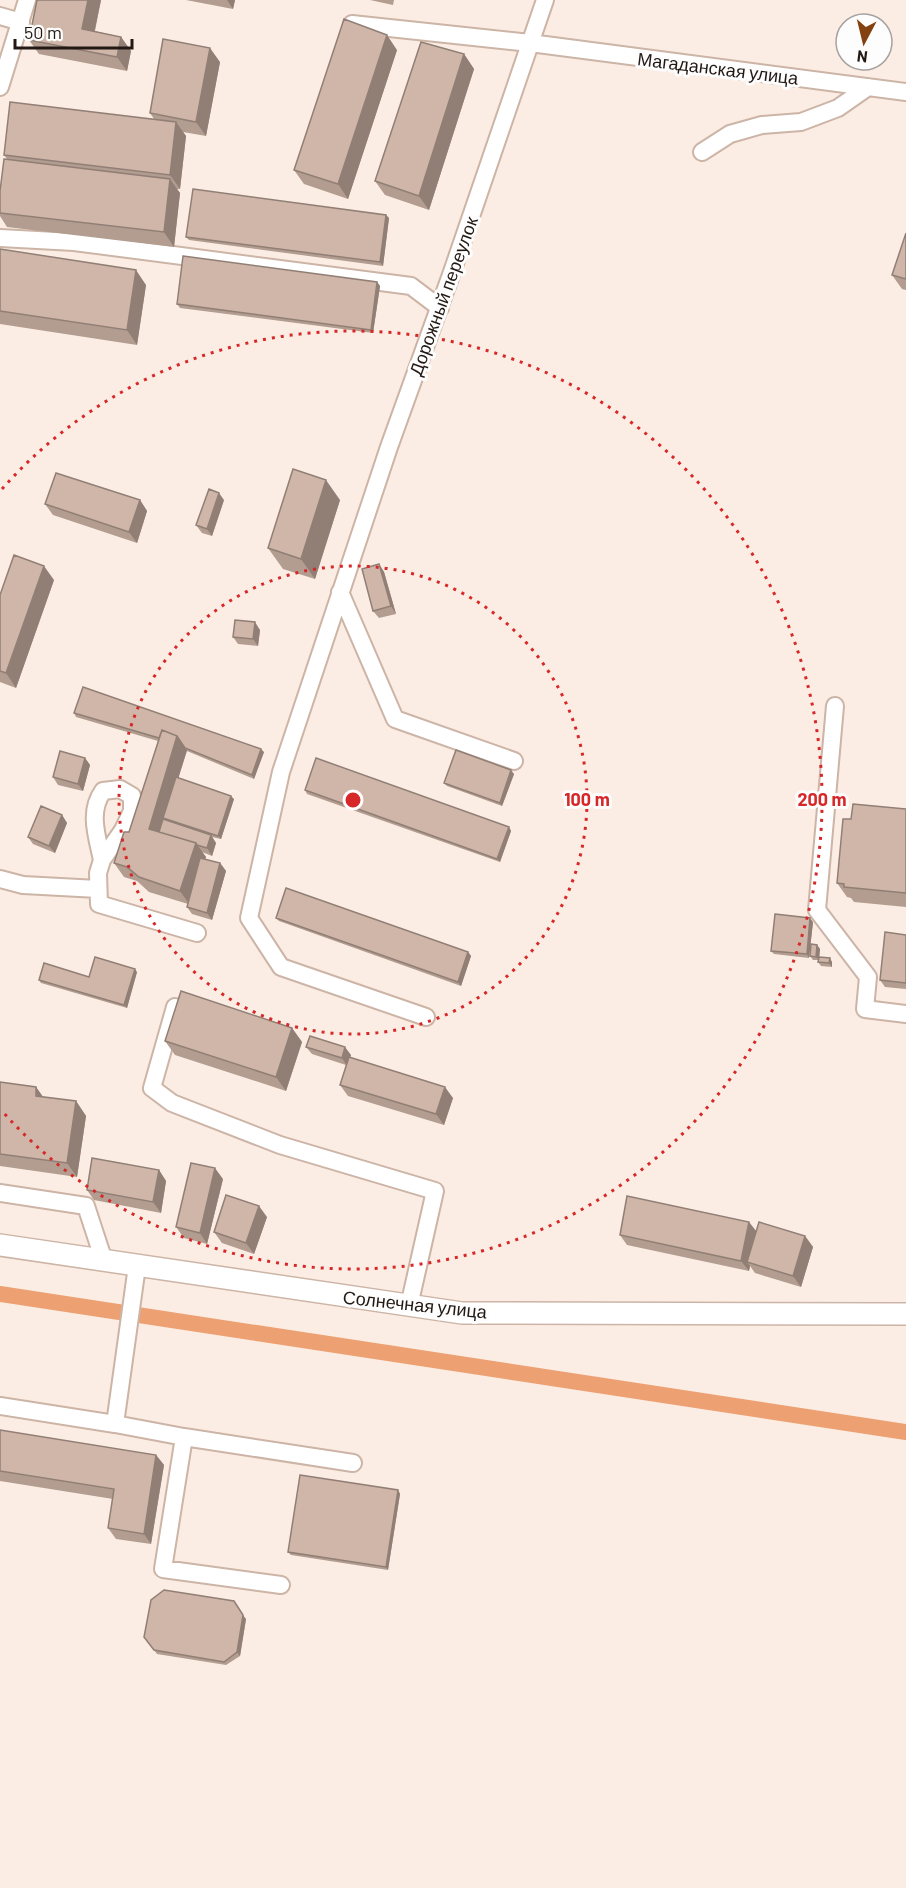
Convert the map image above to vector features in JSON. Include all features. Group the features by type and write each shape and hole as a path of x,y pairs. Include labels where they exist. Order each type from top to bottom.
{"main road":[{"name":"Солнечная улица","path":"0,1245 104,1261 136,1273 462,1313 906,1314"}],"street":[{"path":"0,87 27,0"},
{"name":"Дорожный переулок","path":"426,1017 281,966 249,918 281,772 340,592 545,0"},
{"path":"0,16 21,22"},
{"name":"Магаданская улица","path":"352,24 530,43 906,92"},
{"path":"702,152 730,134 762,125 801,122 838,108 868,87"},
{"path":"0,238 74,242 411,286 440,308"},
{"path":"340,592 395,719 514,761"},
{"path":"835,706 817,910 868,977 865,1009 906,1014"},
{"path":"102,860 98,873 99,904 197,933"},
{"path":"0,879 23,885 98,889"},
{"path":"175,1007 152,1088 172,1103 280,1145 435,1191 409,1306"},
{"path":"0,1193 87,1206 104,1261"},
{"path":"115,1424 136,1273"},
{"path":"0,1406 353,1463"},
{"path":"184,1437 163,1569 281,1585"}],"building":[{"path":"37,0 88,0 82,29 121,37 117,57 29,40"},
{"path":"344,19 387,35 338,184 294,170"},
{"path":"163,39 210,48 196,122 150,113"},
{"path":"421,42 464,54 419,196 375,181"},
{"path":"10,102 176,122 170,175 4,155"},
{"path":"4,159 170,179 164,232 0,213"},
{"path":"193,189 386,215 380,262 186,237"},
{"path":"906,233 906,279 892,275"},
{"path":"0,249 136,270 127,330 0,311"},
{"path":"183,256 377,282 371,330 177,304"},
{"path":"293,469 326,480 301,559 268,548"},
{"path":"56,473 140,500 129,532 45,504"},
{"path":"209,489 219,493 207,529 196,525"},
{"path":"14,555 44,566 6,673 0,671 0,595"},
{"path":"379,564 391,606 373,611 362,569"},
{"path":"235,620 255,622 253,639 233,637"},
{"path":"83,687 261,749 252,775 185,748 177,736 162,730 159,738 74,713"},
{"path":"162,730 177,736 149,829 196,843 180,891 139,877 127,867 114,863 124,832 129,832"},
{"path":"456,750 511,770 500,803 444,783"},
{"path":"60,751 85,758 78,784 53,777"},
{"path":"316,758 509,827 497,859 305,790"},
{"path":"176,777 231,796 218,836 163,818"},
{"path":"853,804 906,809 906,893 844,887 844,884 837,883 843,819 851,819"},
{"path":"41,806 62,815 49,846 28,837"},
{"path":"163,819 211,835 207,848 159,832"},
{"path":"200,858 220,863 207,913 187,907"},
{"path":"286,888 468,952 458,982 276,918"},
{"path":"775,914 810,918 807,954 771,951"},
{"path":"885,932 906,935 906,983 880,980"},
{"path":"811,944 817,945 816,957 810,956"},
{"path":"95,957 135,969 124,1005 39,980 44,963 89,977"},
{"path":"819,957 830,958 829,963 818,962"},
{"path":"181,991 292,1028 276,1077 165,1041"},
{"path":"310,1036 345,1047 342,1058 306,1047"},
{"path":"349,1057 445,1087 436,1114 340,1085"},
{"path":"0,1082 36,1087 36,1096 76,1101 67,1163 0,1154"},
{"path":"92,1158 159,1170 153,1202 87,1190"},
{"path":"191,1163 215,1168 200,1233 176,1227"},
{"path":"226,1195 259,1206 246,1243 214,1232"},
{"path":"627,1196 749,1222 741,1261 620,1235"},
{"path":"759,1222 805,1236 793,1276 747,1262"},
{"path":"0,1430 156,1455 144,1534 108,1528 114,1489 0,1471"},
{"path":"300,1475 398,1490 386,1567 288,1552"},
{"path":"164,1590 234,1601 243,1615 237,1652 224,1662 154,1650 144,1637 151,1600"}],"waterway":[{"path":"0,1294 906,1432"}]}
